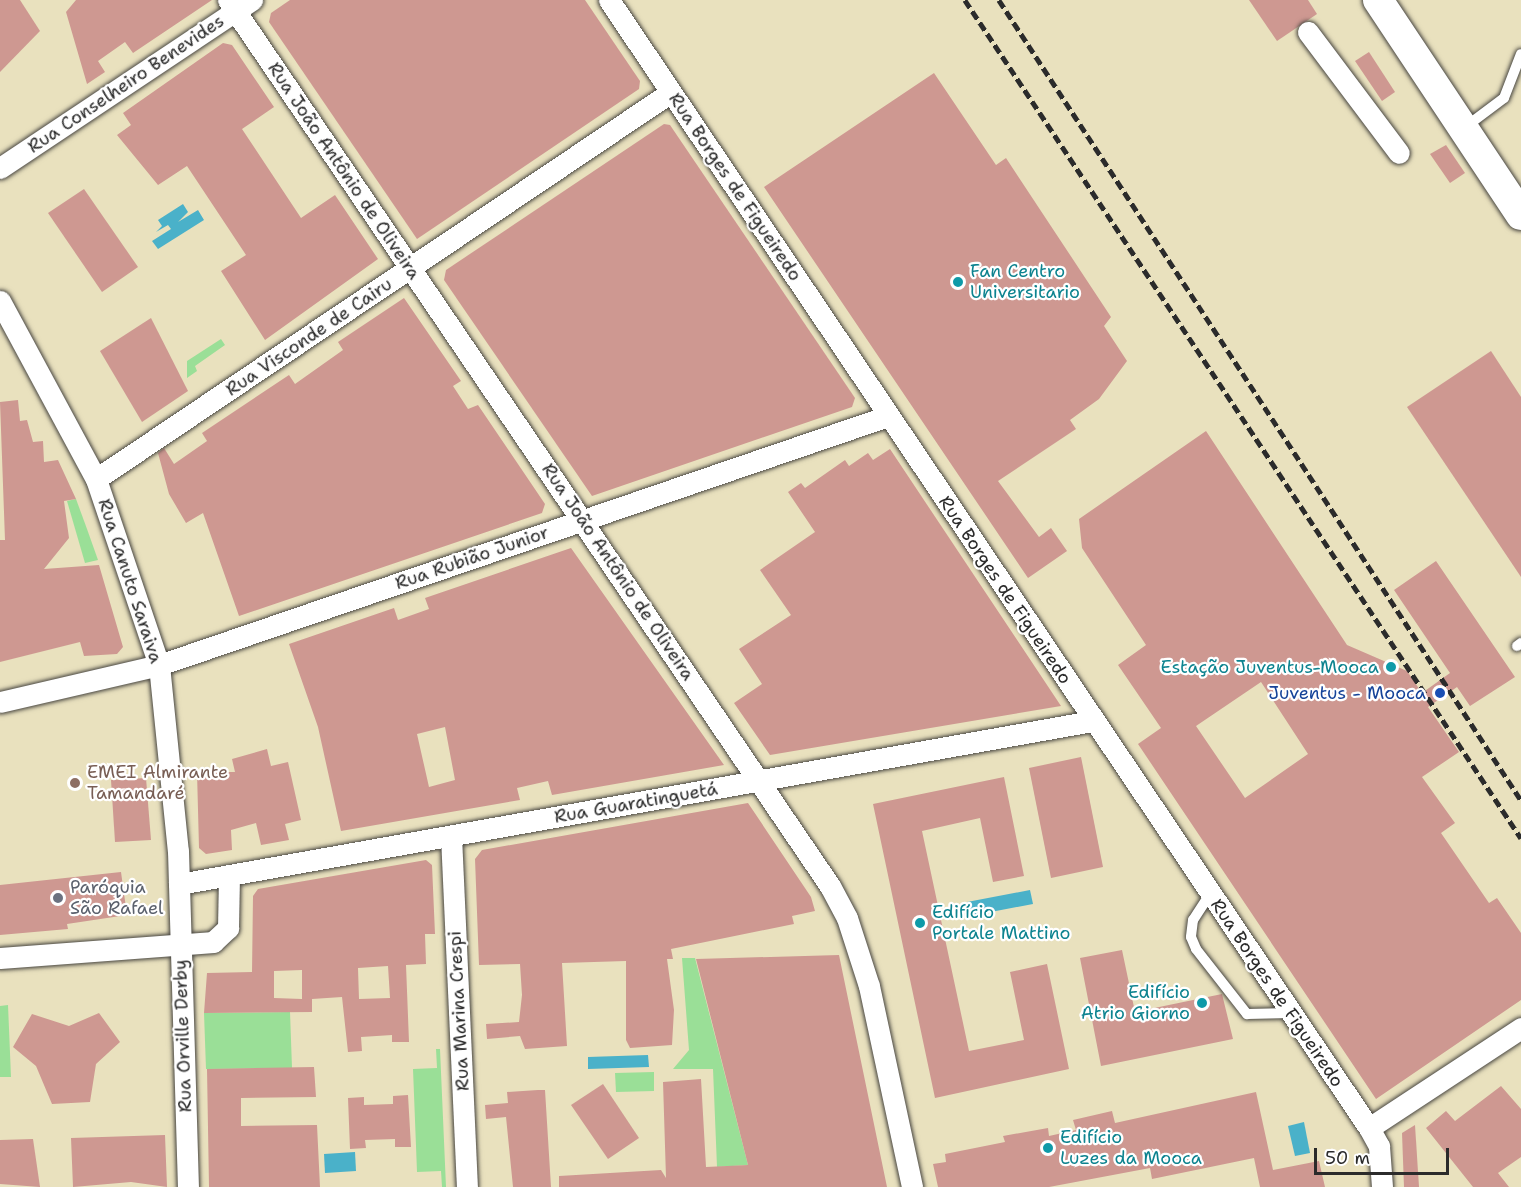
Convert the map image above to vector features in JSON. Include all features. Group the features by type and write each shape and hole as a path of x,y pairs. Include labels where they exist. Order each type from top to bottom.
{"street":[{"name":"Rua Borges de Figueiredo","path":"609,0 1092,721 1369,1128 1379,1146 1382,1187"},
{"path":"1378,0 1521,215"},
{"name":"Rua Conselheiro Benevides","path":"0,168 239,4"},
{"name":"Rua João Antônio de Oliveira","path":"239,4 411,269 759,781 847,918 869,986 912,1187"},
{"path":"1308,32 1399,153"},
{"name":"Rua Visconde de Cairu","path":"96,479 411,269 670,92"},
{"name":"Rua Canuto Saraiva","path":"0,301 96,479 159,665 179,884"},
{"name":"Rua Rubião Junior","path":"0,702 159,665 888,416"},
{"name":"Rua Guaratinguetá","path":"179,884 1092,721"},
{"name":"Rua Marina Crespi","path":"451,836 467,1187"},
{"path":"0,958 213,942 228,928 229,875"},
{"name":"Rua Orville Derby","path":"179,884 179,946 188,1187"},
{"path":"1369,1128 1521,1028"}],"lane":[{"path":"1462,129 1504,98 1521,54"},
{"path":"1210,894 1193,920 1191,937 1196,949 1247,1014 1291,1013"}],"green space":[{"path":"221,339 225,345 195,366 197,371 187,378 187,361"},
{"path":"76,499 98,560 85,563 67,501"},
{"path":"682,958 695,958 748,1165 717,1167 713,1069 673,1069 689,1050"},
{"path":"8,1005 11,1077 0,1077 0,1006"},
{"path":"290,1012 292,1068 206,1069 204,1013"},
{"path":"436,1049 440,1049 446,1187 442,1187 441,1171 417,1172 413,1069 437,1068"},
{"path":"654,1072 654,1091 616,1092 615,1073"}],"water":[{"path":"183,204 188,212 178,222 198,210 204,220 158,249 152,241 171,229 168,225 156,232 162,226 158,220"},
{"path":"1030,890 1033,904 970,916 967,902"},
{"path":"648,1055 649,1067 588,1069 588,1057"},
{"path":"1304,1122 1310,1153 1295,1156 1288,1126"},
{"path":"355,1152 356,1171 325,1173 324,1154"}],"building":[{"path":"0,0 20,0 40,31 0,72"},
{"path":"76,0 212,0 133,53 125,42 98,61 105,72 87,84 66,12"},
{"path":"290,0 585,0 640,81 639,89 417,239 269,22 271,13"},
{"path":"1249,0 1308,0 1317,14 1277,41"},
{"path":"223,43 232,45 274,107 242,129 301,218 335,195 378,259 265,340 221,271 246,255 187,166 158,185 117,135 131,125 123,113"},
{"path":"1369,52 1395,92 1382,101 1355,61"},
{"name":"Fan Centro Universitario","path":"934,73 996,165 1006,158 1111,317 1104,326 1127,361 1099,399 1070,420 1076,429 998,481 1039,537 1051,528 1067,551 1028,578 764,187"},
{"path":"664,124 670,125 855,398 852,407 592,496 444,280 446,270"},
{"path":"1446,145 1465,173 1450,183 1430,154"},
{"path":"84,189 138,267 102,292 48,213"},
{"path":"404,298 461,381 453,386 468,409 478,405 545,504 542,513 239,616 203,513 186,523 169,494 158,453 164,448 174,464 207,441 202,433 289,375 295,384 343,350 338,342"},
{"path":"151,318 188,391 142,422 100,351"},
{"path":"1491,351 1521,397 1521,577 1407,407"},
{"path":"18,400 20,421 27,420 33,442 43,441 44,462 58,460 76,499 64,501 69,538 44,569 99,565 123,647 117,654 84,656 80,642 0,662 0,540 5,540 0,402"},
{"path":"1206,431 1347,645 1407,671 1422,693 1450,673 1394,590 1436,561 1515,677 1470,706 1457,687 1428,707 1459,752 1422,777 1455,823 1441,833 1489,903 1497,898 1521,933 1521,1000 1376,1099 1138,744 1161,728 1118,665 1146,645 1082,548 1079,519","holes":["1261,682 1308,754 1245,798 1196,726"]},
{"path":"890,449 1061,706 770,755 734,703 762,684 739,649 791,615 760,570 815,532 788,492 801,483 805,488 845,460 849,466 868,453 873,460"},
{"path":"571,548 724,765 552,795 548,781 517,788 520,800 341,831 318,727 289,644 394,608 398,620 429,609 425,598","holes":["445,727 455,780 429,787 417,734"]},
{"path":"267,749 271,766 288,762 301,820 285,824 289,840 261,845 256,823 231,830 232,850 206,854 199,848 197,772 235,772 232,759"},
{"path":"1081,757 1103,867 1051,878 1029,768"},
{"name":"Edifício Portale Mattino","path":"1004,777 1024,876 993,882 980,818 922,831 969,1051 1024,1040 1010,972 1047,964 1069,1069 935,1098 873,804"},
{"path":"146,778 151,840 115,842 111,780"},
{"path":"748,803 811,897 815,911 792,916 794,924 671,949 673,959 667,959 674,1010 672,1045 630,1048 626,1040 626,961 562,963 567,1046 525,1049 520,1036 487,1039 486,1024 519,1022 522,995 520,964 479,965 475,859 482,850"},
{"path":"426,860 432,865 435,934 425,934 426,964 406,965 409,1042 392,1042 392,1035 361,1037 362,1051 348,1052 342,997 312,999 312,1012 204,1013 207,973 252,972 253,896 258,889","holes":["388,966 390,998 359,999 358,968","302,970 302,999 274,998 274,971"]},
{"name":"Paróquia São Rafael","path":"121,872 127,915 67,924 68,929 0,935 0,885"},
{"name":"Edifício Atrio Giorno","path":"1122,950 1135,1012 1222,994 1233,1039 1101,1066 1080,958"},
{"path":"839,955 887,1187 559,1187 559,1176 661,1170 666,1178 663,1082 701,1079 706,1167 748,1165 696,959"},
{"path":"99,1013 120,1042 96,1064 90,1102 52,1104 36,1066 13,1047 32,1014 69,1026"},
{"path":"314,1067 316,1097 241,1098 241,1126 317,1125 320,1187 209,1187 207,1069"},
{"path":"603,1084 639,1138 608,1159 571,1105"},
{"path":"1501,1086 1521,1109 1521,1157 1498,1173 1509,1187 1473,1187 1426,1128 1446,1111 1455,1121"},
{"path":"545,1090 551,1187 513,1187 506,1117 486,1119 485,1105 508,1103 507,1092"},
{"path":"1256,1092 1273,1170 1319,1161 1325,1187 1260,1187 1254,1158 1152,1179 1150,1168 1049,1187 938,1187 933,1164 946,1162 945,1154 1005,1142 1003,1136 1048,1128 1049,1136 1076,1130 1073,1120 1112,1111 1115,1123"},
{"path":"408,1095 411,1147 395,1147 395,1139 365,1140 366,1148 350,1149 348,1098 364,1097 364,1105 393,1104 393,1096"},
{"path":"1415,1125 1419,1187 1404,1187 1402,1133"},
{"path":"165,1135 167,1187 131,1182 73,1187 71,1138"},
{"path":"33,1139 40,1187 0,1184 0,1140"}],"railway":[{"path":"965,0 1521,838"},
{"path":"999,0 1521,800"}],"place":[{"name":"Fan Centro Universitario","path":"958,282"},
{"name":"Estação Juventus-Mooca","path":"1391,667"},
{"name":"Juventus - Mooca","path":"1440,693"},
{"name":"EMEI Almirante Tamandaré","path":"75,783"},
{"name":"Paróquia São Rafael","path":"58,898"},
{"name":"Edifício Portale Mattino","path":"920,923"},
{"name":"Edifício Atrio Giorno","path":"1202,1003"},
{"name":"Edifício Luzes da Mooca","path":"1048,1148"}]}
